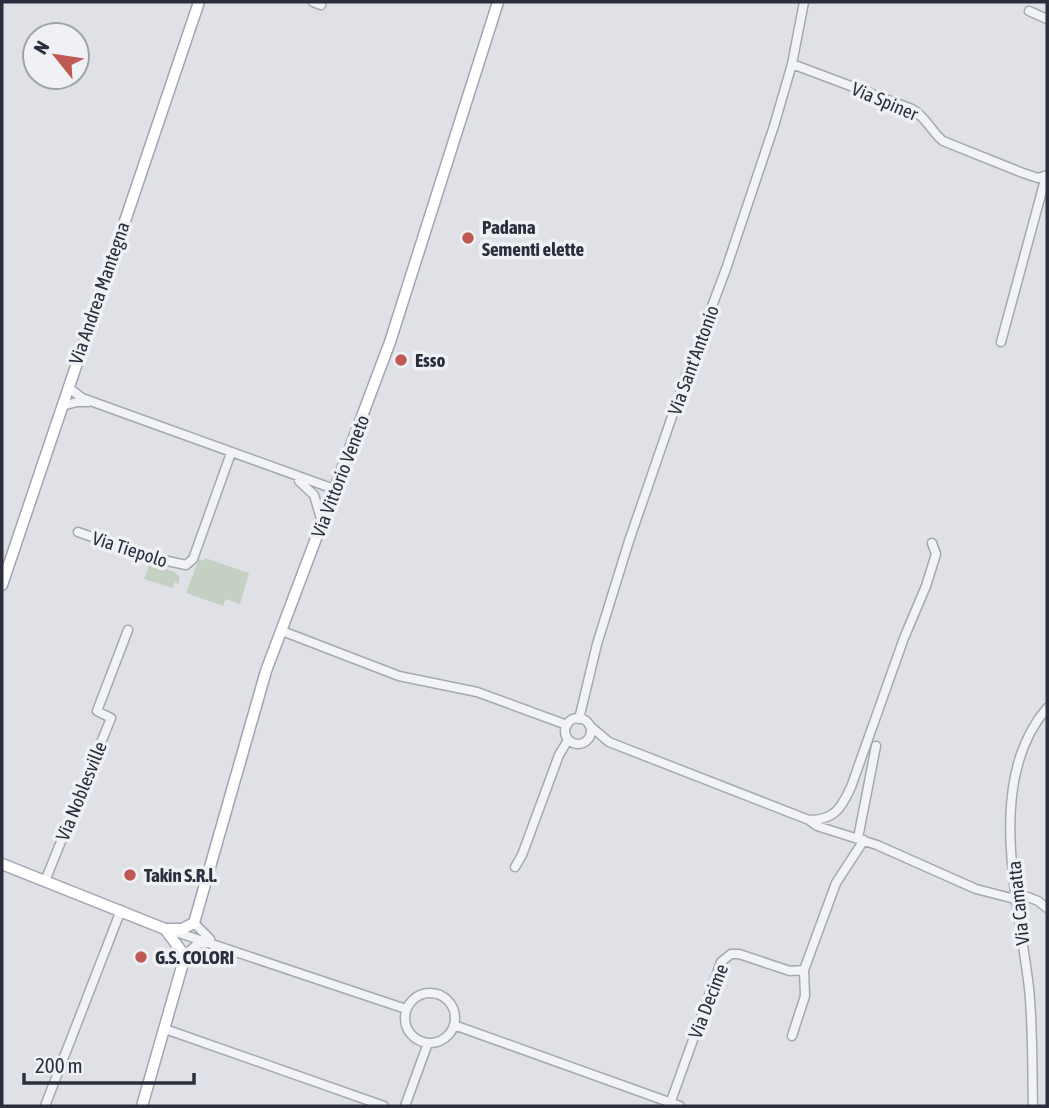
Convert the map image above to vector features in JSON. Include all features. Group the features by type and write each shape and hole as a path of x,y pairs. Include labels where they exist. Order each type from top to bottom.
{"main road":[{"name":"Via Andrea Mantegna","path":"2,585 62,405 70,394 199,2"},
{"name":"Via Vittorio Veneto","path":"194,923 266,671 390,342 498,2"},
{"path":"2,864 165,929 182,929 194,923"},
{"path":"142,1106 185,956 165,929"}],"street":[{"name":"Via Sant'Antonio","path":"579,719 597,645 629,541 774,125 792,64 804,2"},
{"path":"1029,11 1047,19"},
{"name":"Via Spiner","path":"792,64 912,109 923,116 943,141 1038,178 1047,175"},
{"path":"1001,342 1047,175"},
{"path":"70,394 319,484 333,493"},
{"name":"Via Tiepolo","path":"78,532 149,557 186,565 193,559 231,453"},
{"path":"319,484 342,472"},
{"path":"294,477 314,495 322,522"},
{"path":"314,495 333,493"},
{"path":"809,820 830,817 845,803 904,638 926,586 936,554 932,543"},
{"name":"Via Noblesville","path":"44,881 111,718 97,711 128,630"},
{"path":"282,631 399,676 477,692 567,725"},
{"name":"Via Camatta","path":"1033,1106 1029,989 1015,896 1011,800 1024,745 1035,722 1047,708"},
{"path":"609,742 578,744 568,740 565,733 567,725 573,719 579,719 609,742 832,831 857,838"},
{"path":"586,742 591,733 590,726"},
{"path":"515,867 522,855 562,748 568,740"},
{"path":"792,1036 804,996 804,970 836,883 857,838 876,746"},
{"path":"830,817 832,831"},
{"path":"830,817 844,832 976,889 1038,901 1047,908"},
{"path":"45,1106 121,910"},
{"path":"194,923 202,934 215,943"},
{"path":"165,929 215,943 406,1009"},
{"path":"185,956 197,944 215,943"},
{"name":"Via Decime","path":"671,1101 720,962 726,956 738,954 790,971 804,970"},
{"path":"436,993 449,1002 453,1009 454,1026 444,1038 428,1043 409,1032 406,1009 415,997 436,993"},
{"path":"454,1026 680,1106"},
{"path":"165,1029 384,1106"},
{"path":"405,1106 428,1043"}],"green space":[{"path":"205,558 249,573 240,604 226,599 223,606 186,593 199,559 203,561"},
{"path":"150,563 175,572 179,576 179,584 175,582 173,588 144,579"}],"place":[{"name":"Padana Sementi elette","path":"468,238"},
{"name":"Esso","path":"401,360"},
{"name":"Takin S.R.l.","path":"130,875"},
{"name":"G.S. COLORI","path":"141,957"}]}
